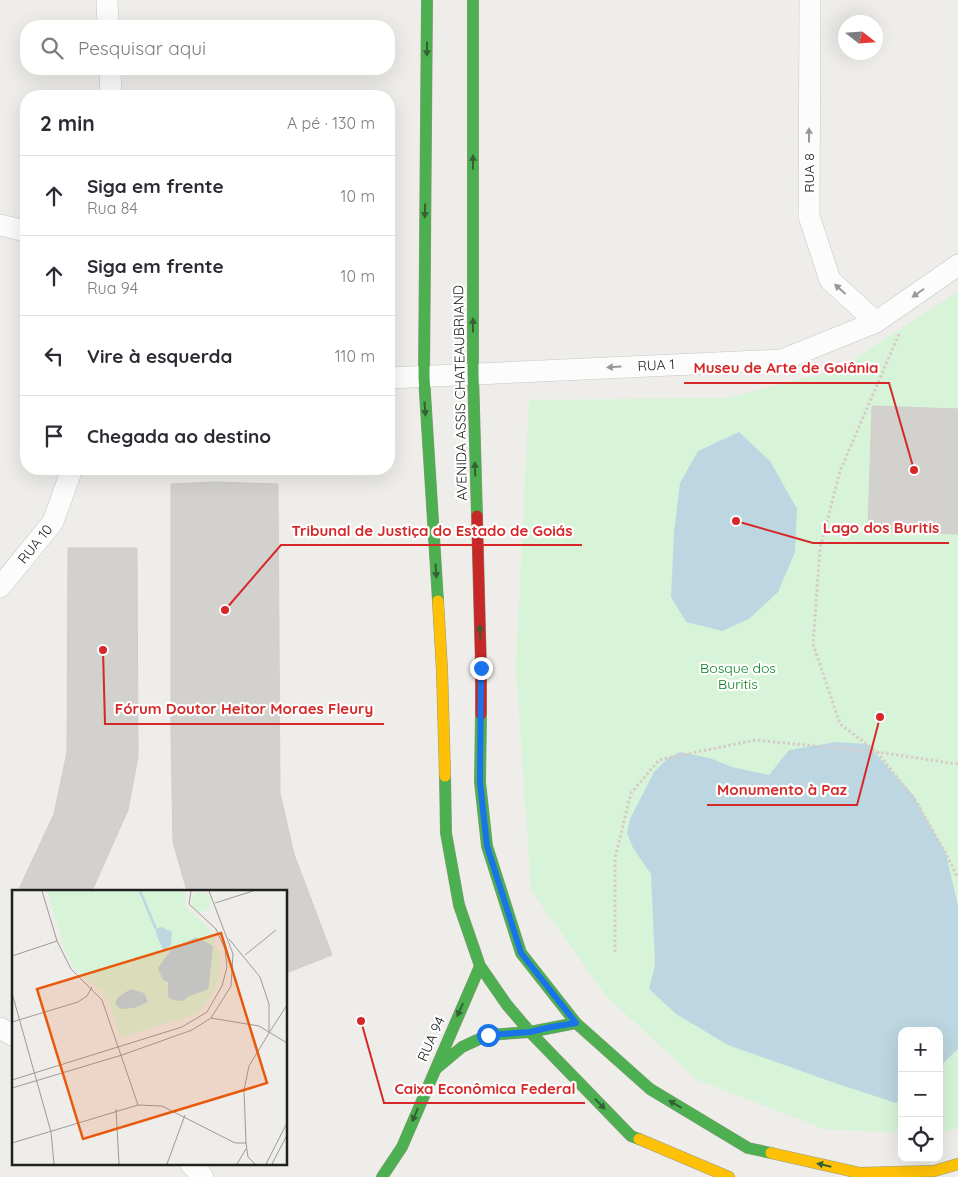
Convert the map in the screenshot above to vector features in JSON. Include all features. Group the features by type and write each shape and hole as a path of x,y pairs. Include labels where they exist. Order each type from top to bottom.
{"main road":[{"path":"427,0 424,377 445,741 446,833 459,904 480,966 507,1005 530,1032 631,1136 729,1177"},
{"name":"AVENIDA ASSIS CHATEAUBRIAND","path":"473,0 473,374 481,668 480,782 487,846 521,953 576,1023 650,1089 748,1148 860,1173 934,1171 958,1164"},
{"name":"RUA 94","path":"382,1177 402,1147 480,966"},
{"path":"434,1070 462,1046 488,1035 530,1032 576,1023"}],"street":[{"path":"107,0 108,20"},
{"name":"RUA 8","path":"810,0 809,216 830,280 876,322"},
{"path":"110,75 111,90"},
{"path":"0,225 20,230"},
{"name":"RUA 1","path":"395,378 782,360 876,322 958,266"},
{"name":"RUA 10","path":"0,587 53,522 70,475"},
{"path":"0,1028 12,1035"},
{"path":"191,1164 203,1177"}],"path":[{"path":"900,330 840,471 820,549 813,644 840,724 877,752 916,801 958,878"},
{"path":"615,952 615,858 632,792 659,760 755,740 877,752 958,764"}],"green space":[{"name":"Bosque dos Buritis","path":"958,292 958,1128 943,1132 943,1027 898,1027 898,1133 824,1129 697,1080 606,996 531,890 516,666 529,400 728,398 838,369"}],"water":[{"path":"739,432 770,461 797,509 795,552 778,592 749,619 722,631 686,622 671,597 674,533 680,483 698,451"},
{"path":"836,742 867,744 913,795 946,854 958,906 958,1049 943,1063 943,1027 898,1027 898,1102 896,1103 728,1045 676,1014 649,989 655,965 651,874 633,848 627,833 630,819 654,772 668,758 680,752 710,758 732,767 769,775 789,750"}],"building":[{"path":"872,406 958,409 958,534 868,531"},
{"path":"214,482 278,484 280,793 294,854 332,955 288,972 288,890 187,890 173,842 171,484"},
{"path":"68,548 137,548 138,757 128,810 92,890 18,890 54,814 67,752"}],"traffic: fast":[{"path":"427,0 424,377 438,601"},
{"path":"473,0 473,373 477,516"},
{"path":"481,714 480,782 487,846 521,953 576,1023 650,1089 748,1148 771,1153"},
{"path":"445,776 446,833 459,905 480,966 507,1005 530,1032 631,1136 639,1139"},
{"path":"382,1177 402,1147 480,966"},
{"path":"437,1068 462,1047 488,1035 530,1032 576,1023"}],"traffic: slow":[{"path":"438,601 445,776"},
{"path":"639,1139 729,1177"},
{"path":"771,1153 860,1173 934,1171 958,1164"}],"traffic: jam":[{"path":"477,516 481,714"}],"place":[{"name":"Museu de Arte de Goiânia","path":"914,470"},
{"name":"Lago dos Buritis","path":"736,521"},
{"name":"Tribunal de Justiça do Estado de Goiás","path":"225,610"},
{"name":"Fórum Doutor Heitor Moraes Fleury","path":"103,650"},
{"name":"Monumento à Paz","path":"880,717"},
{"name":"Caixa Econômica Federal","path":"361,1021"}],"route":[{"path":"481,668 480,782 487,846 521,953 576,1023 530,1032 488,1035"}]}
